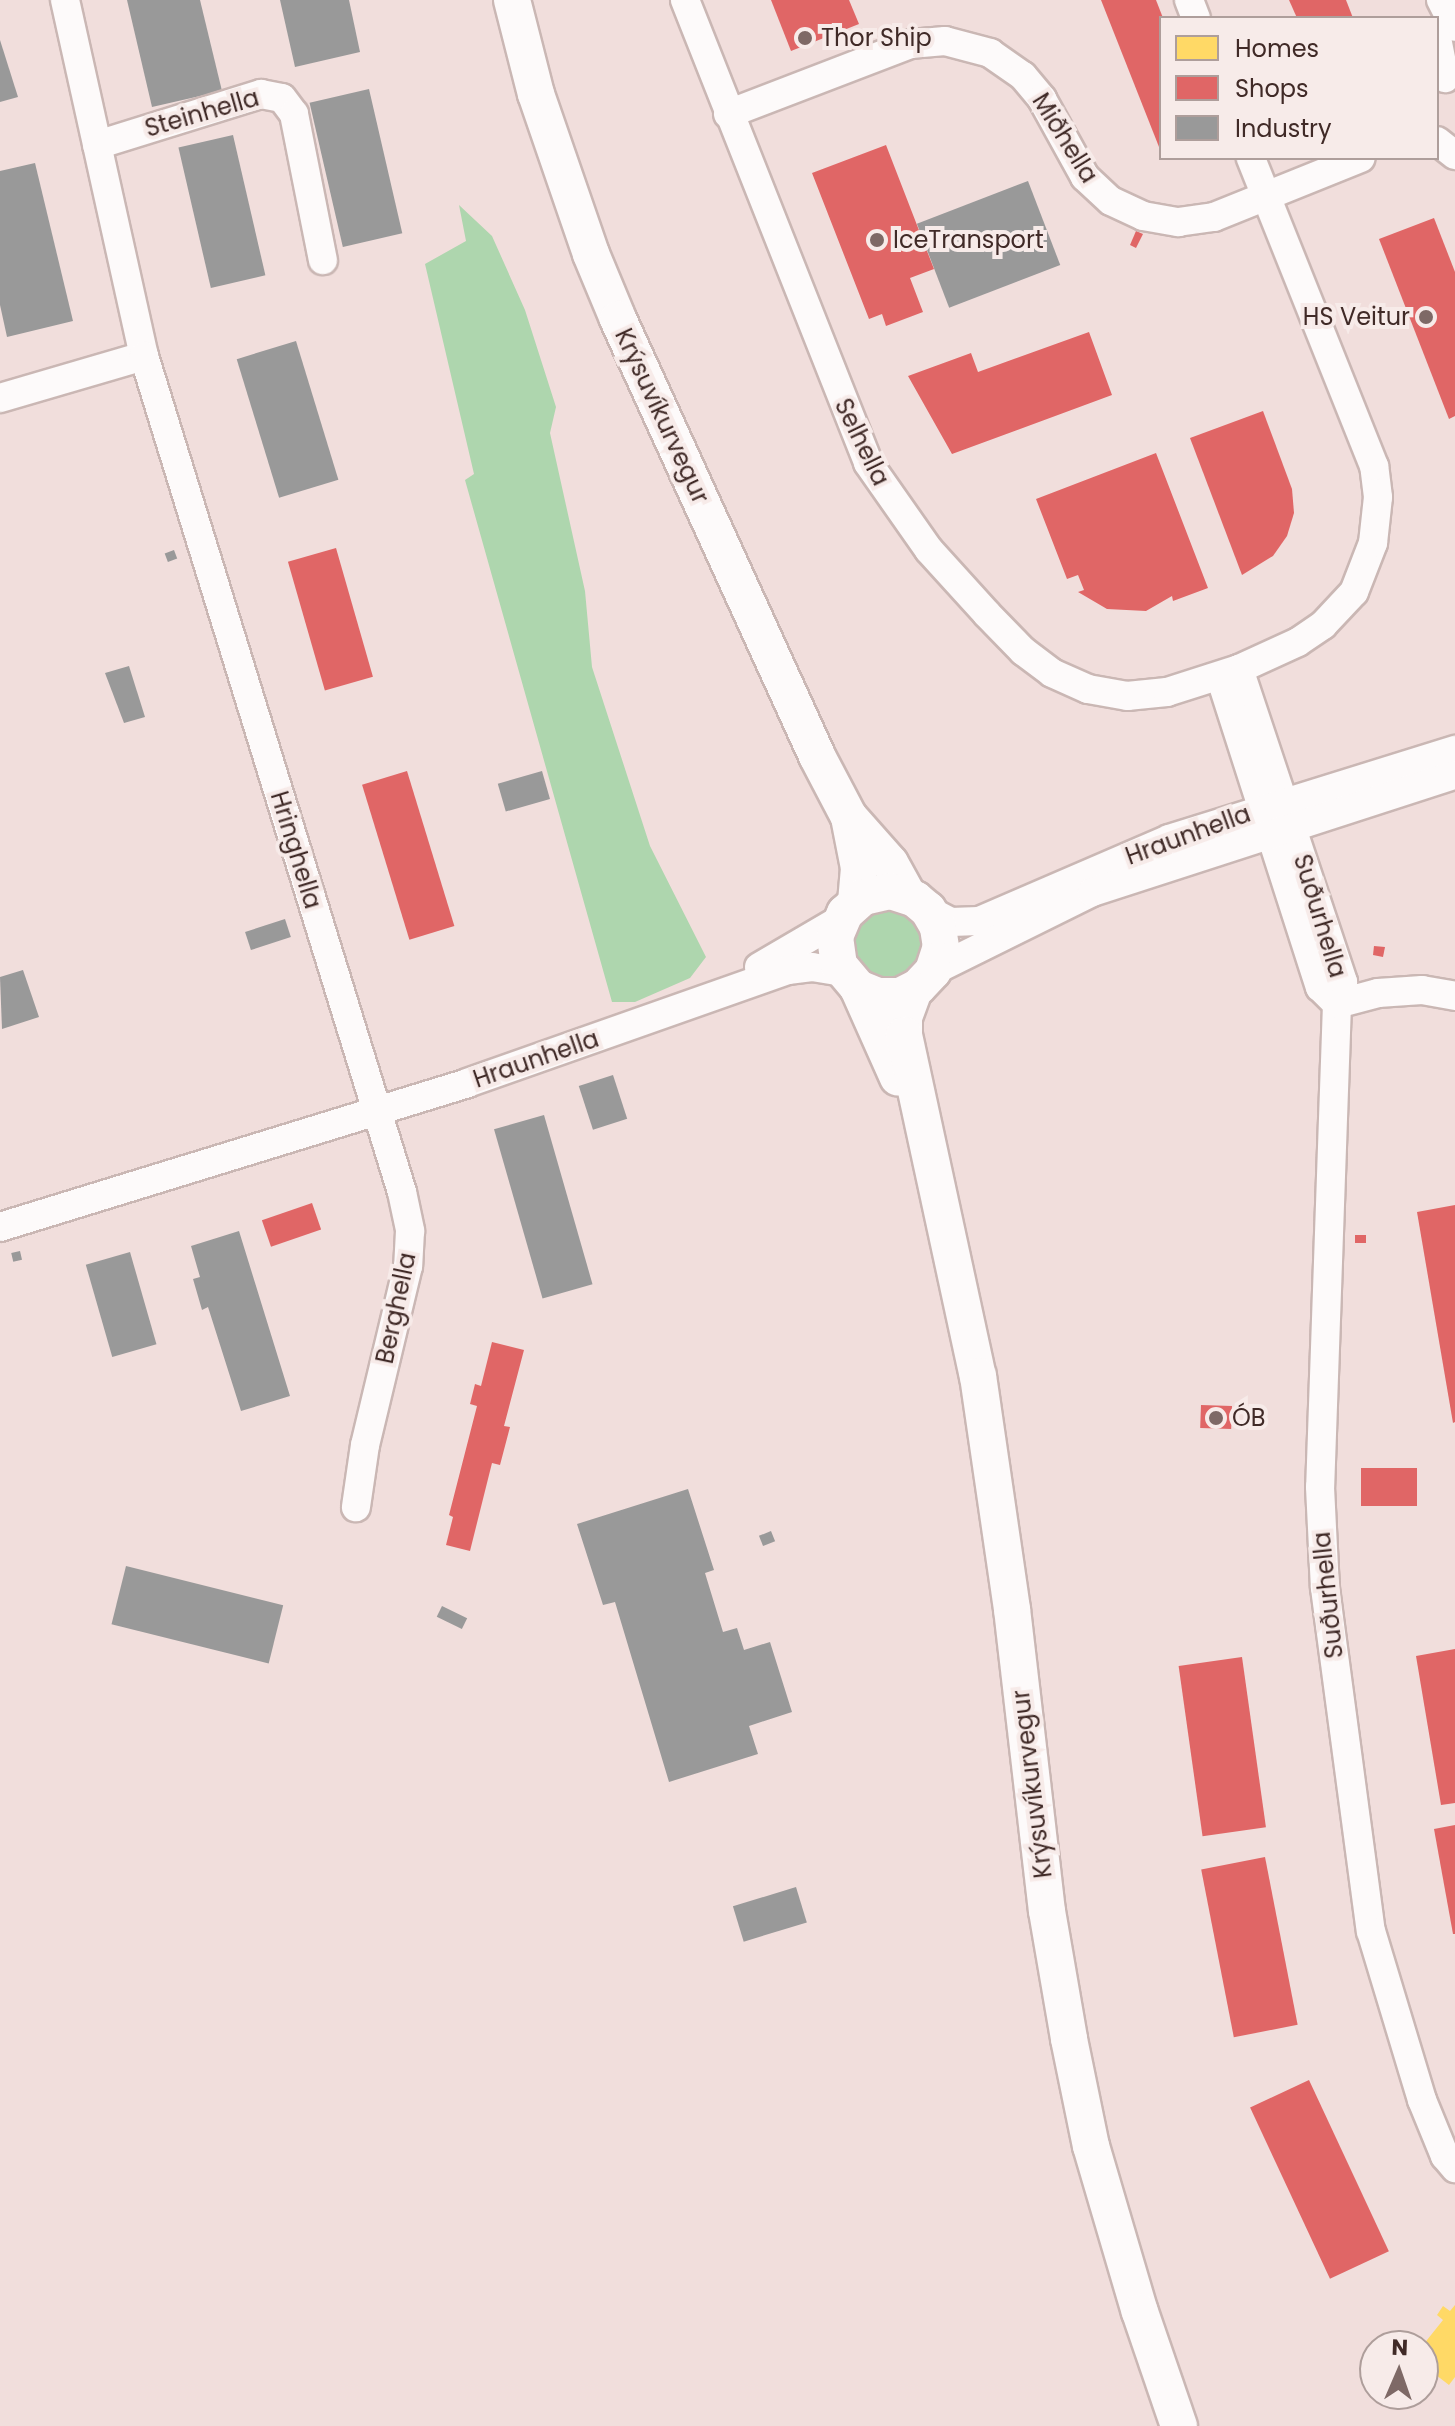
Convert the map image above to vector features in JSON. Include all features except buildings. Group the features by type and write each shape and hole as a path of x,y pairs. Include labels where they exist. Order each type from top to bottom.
{"main road":[{"name":"Krýsuvíkurvegur","path":"512,0 536,94 618,319 817,756 849,817 890,863 918,902"},
{"name":"Krýsuvíkurvegur","path":"848,910 859,868 849,817"},
{"path":"881,892 918,902 941,941 924,981 885,997 850,980 835,947 848,910 881,892"},
{"name":"Krýsuvíkurvegur","path":"850,980 925,1133"},
{"name":"Krýsuvíkurvegur","path":"924,981 904,1018 904,1035 945,1212 981,1390 1012,1609 1047,1911 1069,2039 1091,2146 1140,2312 1179,2426"}],"street":[{"path":"0,398 144,356 65,0"},
{"name":"Selhella","path":"685,0 868,463 929,550 1023,651 1052,673 1088,689 1127,696 1158,693 1229,672 1298,642 1323,625 1354,592 1373,543 1378,497 1374,466 1252,160"},
{"path":"1441,0 1455,27"},
{"name":"Miðhella","path":"728,114 910,44 963,44 1000,58 1023,76 1042,99 1085,177 1126,210 1160,220 1196,221 1266,198 1356,160"},
{"path":"1439,47 1446,79"},
{"name":"Steinhella","path":"97,145 261,94 282,98 294,114 323,260"},
{"path":"1439,143 1455,155"},
{"name":"Hringhella","path":"144,356 377,1112"},
{"path":"1229,672 1281,832"},
{"name":"Hraunhella","path":"918,902 951,922 979,921 1155,845 1272,805 1455,750"},
{"name":"Hraunhella","path":"924,981 1092,892 1455,775"},
{"name":"Suðurhella","path":"1281,832 1343,982 1337,1004 1320,1487 1325,1588 1371,1931 1408,2061 1433,2131 1455,2168"},
{"name":"Hraunhella","path":"695,1003 848,910"},
{"name":"Hraunhella","path":"377,1112 801,967 850,980"},
{"path":"1337,1004 1378,993 1422,990 1455,996"},
{"path":"0,1227 377,1112"},
{"name":"Berghella","path":"356,1507 365,1445 408,1266 410,1231 377,1112"}],"green space":[{"path":"459,205 492,236 525,310 556,407 550,433 585,591 592,667 650,846 706,957 690,978 635,1002 612,1002 465,480 474,474 425,264 466,241"},
{"path":"901,907 913,914 927,949 906,980 868,979 848,947 864,913"}],"place":[{"name":"Thor Ship","path":"805,38"},
{"name":"IceTransport","path":"877,240"},
{"name":"HS Veitur","path":"1426,317"},
{"name":"ÓB","path":"1216,1418"}]}
